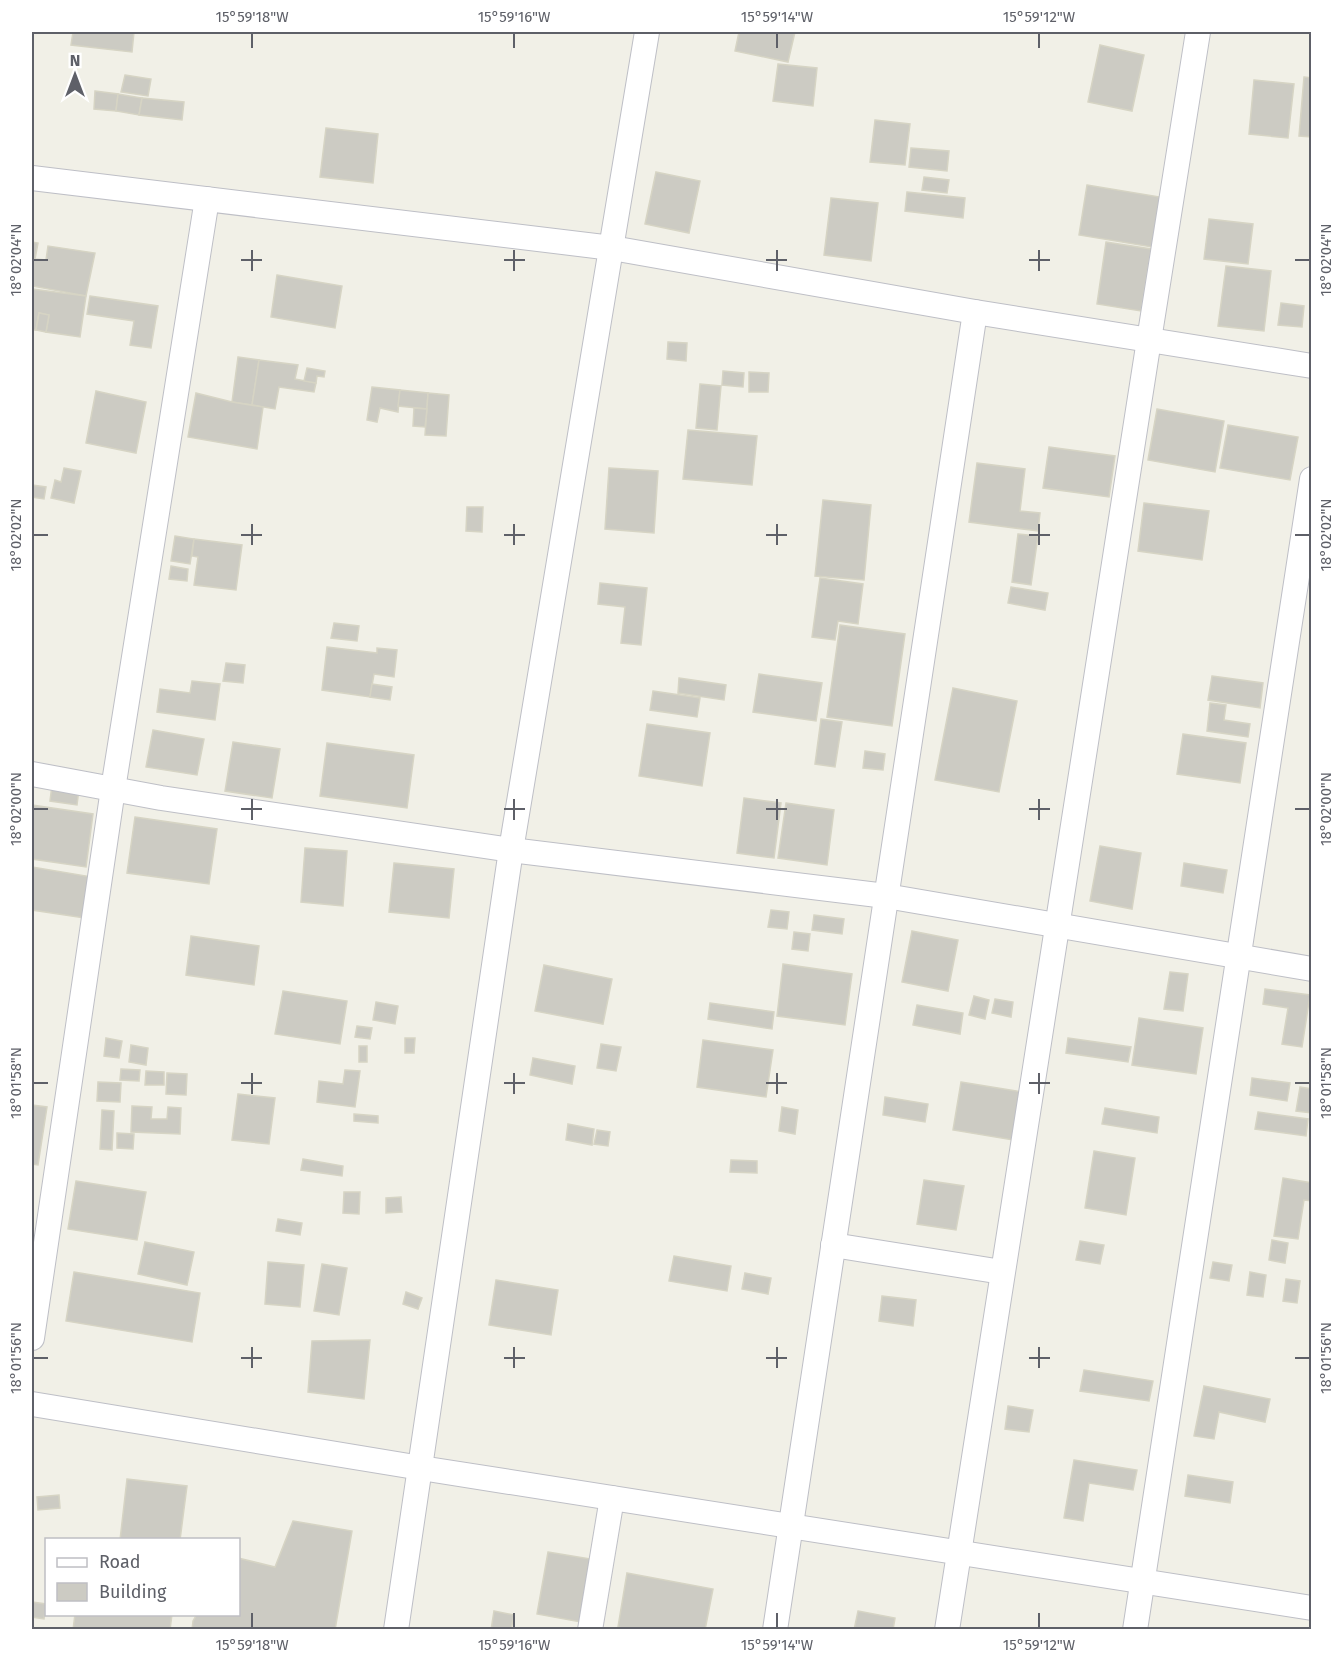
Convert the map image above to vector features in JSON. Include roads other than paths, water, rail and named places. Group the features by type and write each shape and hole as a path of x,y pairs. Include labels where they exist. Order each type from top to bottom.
{"street":[{"path":"396,1629 511,850 647,32"},
{"path":"947,1629 1198,32"},
{"path":"32,178 612,248 975,312 1311,366"},
{"path":"32,1338 113,789 207,199"},
{"path":"775,1629 975,312"},
{"path":"1135,1629 1311,479"},
{"path":"32,774 173,800 511,850 886,896 1311,969"},
{"path":"833,1245 1002,1272"},
{"path":"32,1404 421,1468 1311,1608"},
{"path":"590,1629 612,1498"}]}
